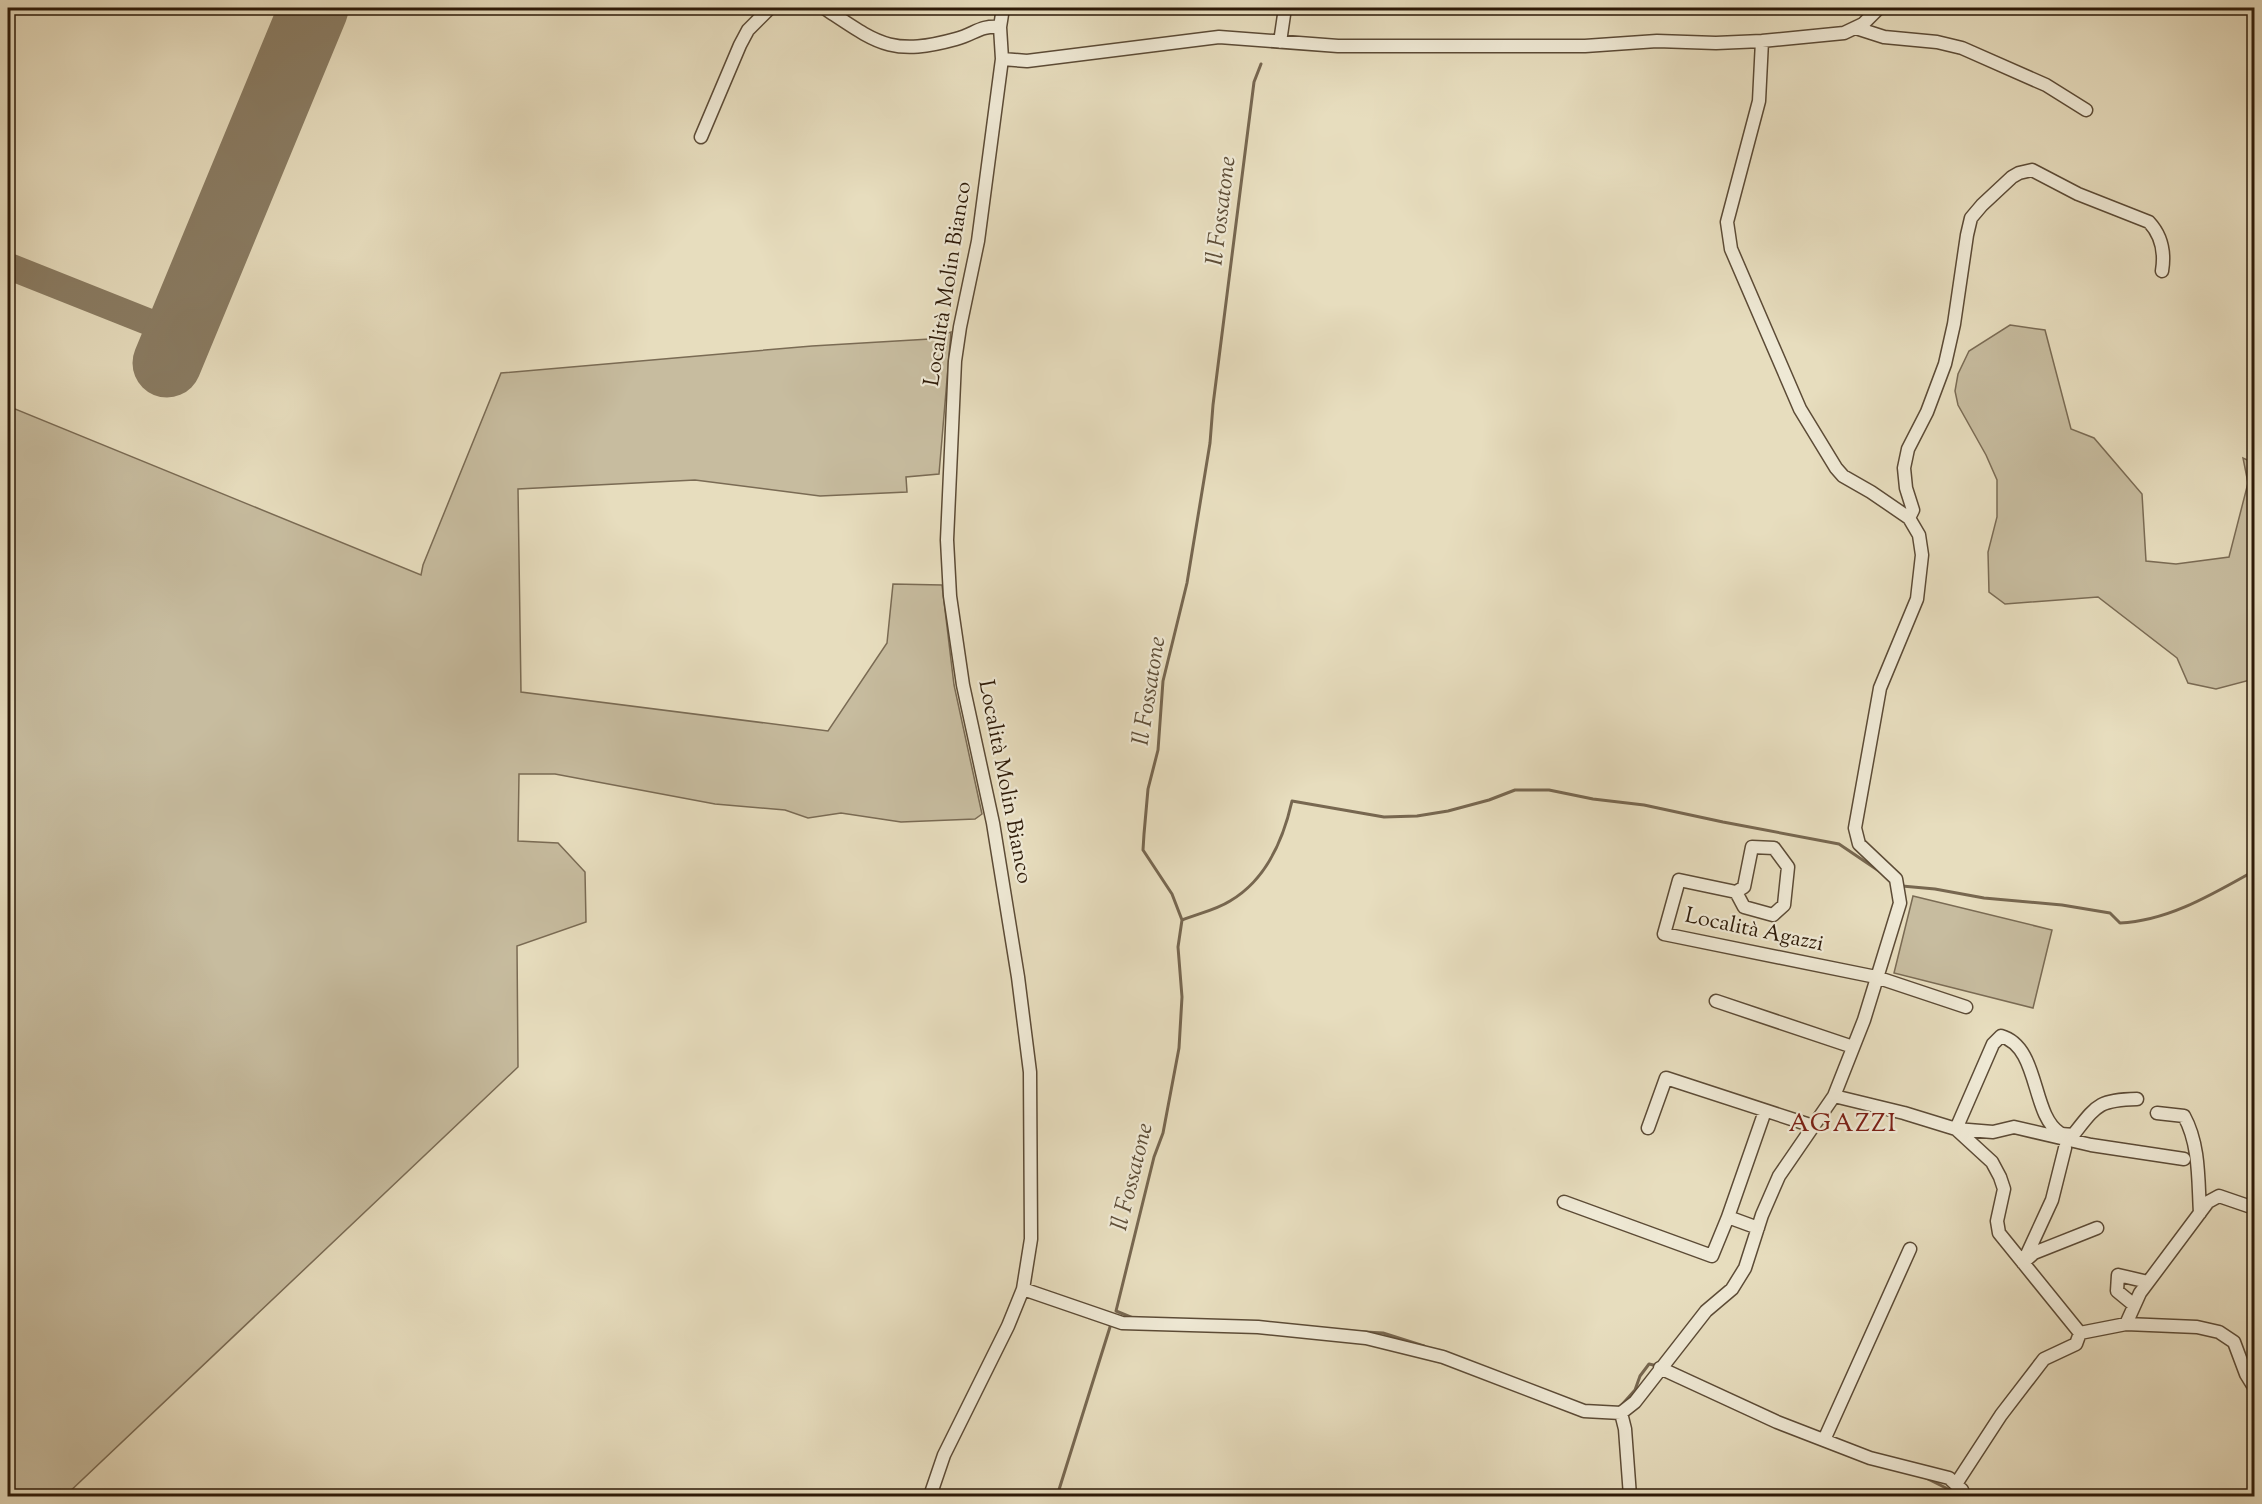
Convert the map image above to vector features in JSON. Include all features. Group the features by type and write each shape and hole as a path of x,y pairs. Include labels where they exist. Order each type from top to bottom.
{"street":[{"path":"701,136 748,30 770,8"},
{"path":"824,8 876,42 902,47 942,43 966,36 987,26 1000,27"},
{"name":"Località Molin Bianco","path":"930,1497 944,1455 1008,1326 1023,1289 1031,1239 1030,1071 1018,977 993,823 963,685 950,596 947,540 956,361 960,327 978,241 1002,59 1000,27 1003,8"},
{"path":"1280,42 1285,8"},
{"path":"1850,31 1879,8"},
{"path":"1002,59 1027,61 1219,37 1338,46 1585,46 1657,41 1716,44 1850,31 1937,42 1962,48 2046,85 2086,110"},
{"path":"1023,1289 1122,1323 1258,1327 1366,1338 1443,1357 1584,1411 1621,1413 1635,1402 1706,1311 1732,1289 1746,1268 1758,1228 1779,1176 1834,1096 1864,1020 1900,903 1896,879 1859,844 1855,828 1880,688 1917,600 1922,555 1919,535 1910,518 1843,476 1836,468 1800,409 1731,249 1727,222 1759,100 1762,41"},
{"path":"1910,518 1913,510 1906,488 1904,468 1908,449 1927,412 1945,364 1954,324 1967,235 1971,218 1982,205 2019,172 2032,171 2078,194 2149,222 2157,231 2162,243 2162,271"},
{"path":"1752,847 1774,848 1788,867 1784,905 1773,915 1744,907 1736,892 1744,887 1752,847"},
{"name":"Località Agazzi","path":"1736,892 1679,880 1664,934 1876,977"},
{"path":"1876,977 1966,1007"},
{"path":"1716,1000 1854,1047"},
{"path":"1956,1129 1993,1044 2001,1036 2011,1039 2021,1049 2050,1124 2061,1134 2073,1135 2096,1107 2110,1100 2137,1099"},
{"path":"1648,1128 1666,1078 1813,1126"},
{"path":"1834,1096 1904,1113 1956,1129 1993,1132 2014,1127 2068,1144 2184,1159"},
{"path":"1564,1202 1712,1256 1765,1110"},
{"path":"2157,1113 2184,1116 2190,1126 2197,1159 2200,1213"},
{"path":"1956,1129 1992,1162 2000,1177 2004,1189 1997,1221 1999,1233 2080,1334"},
{"path":"2050,1224 2064,1182 2068,1144"},
{"path":"2023,1263 2052,1200 2068,1144"},
{"path":"2126,1324 2148,1282 2208,1202 2219,1196 2254,1208"},
{"path":"1728,1217 1758,1228"},
{"path":"2023,1263 2034,1253 2097,1227"},
{"path":"1824,1440 1910,1250"},
{"path":"2134,1305 2117,1291 2118,1275 2148,1282"},
{"path":"2080,1334 2126,1324 2197,1327 2219,1332 2234,1342 2246,1374 2254,1387"},
{"path":"1956,1484 2001,1415 2044,1359 2076,1344 2080,1334"},
{"path":"1660,1368 1777,1422 1870,1458 1949,1478 1962,1490 1964,1497"},
{"path":"1621,1413 1625,1429 1630,1497"}],"shaded area":[{"path":"2010,325 2045,330 2071,429 2094,438 2142,494 2146,561 2176,564 2229,557 2248,483 2243,458 2254,463 2254,679 2216,689 2188,683 2177,658 2098,597 2005,604 1989,592 1988,552 1997,517 1997,480 1958,405 1955,391 1958,374 1969,351"},
{"path":"951,332 939,474 906,477 907,492 820,496 695,480 518,489 521,692 828,731 887,643 893,584 942,585 954,685 982,814 975,819 901,822 841,813 808,818 785,810 715,804 555,774 519,774 518,841 558,843 585,872 586,922 517,946 518,1067 65,1496 8,1496 8,406 421,575 423,565 501,373 812,346 930,339"},
{"path":"1913,896 2052,930 2033,1008 1894,973"}],"waterway":[{"name":"Il Fossatone","path":"1133,1318 1116,1311 1154,1157 1163,1133 1179,1048 1182,997 1178,947 1182,920 1172,894 1143,850 1148,789 1158,750 1163,681 1187,583 1210,443 1254,82 1261,64"},
{"path":"1182,920 1225,904 1254,882 1278,845 1292,801 1384,817 1417,816 1448,811 1515,790 1549,790 1593,799 1644,805 1839,844 1879,871"},
{"path":"1902,886 2110,913 2120,923 2173,912 2254,871"},
{"name":"Il Fossatone","path":"1057,1496 1110,1327"},
{"path":"1348,1331 1383,1333 1424,1346"},
{"path":"1619,1408 1635,1390 1640,1376 1649,1364 1658,1366"},
{"path":"1926,1478 1948,1489 1950,1496"}],"taxiway":[{"path":"8,266 179,334"}],"runway":[{"path":"167,363 314,8"}],"district":[{"name":"AGAZZI","path":"1843,1124"}]}
